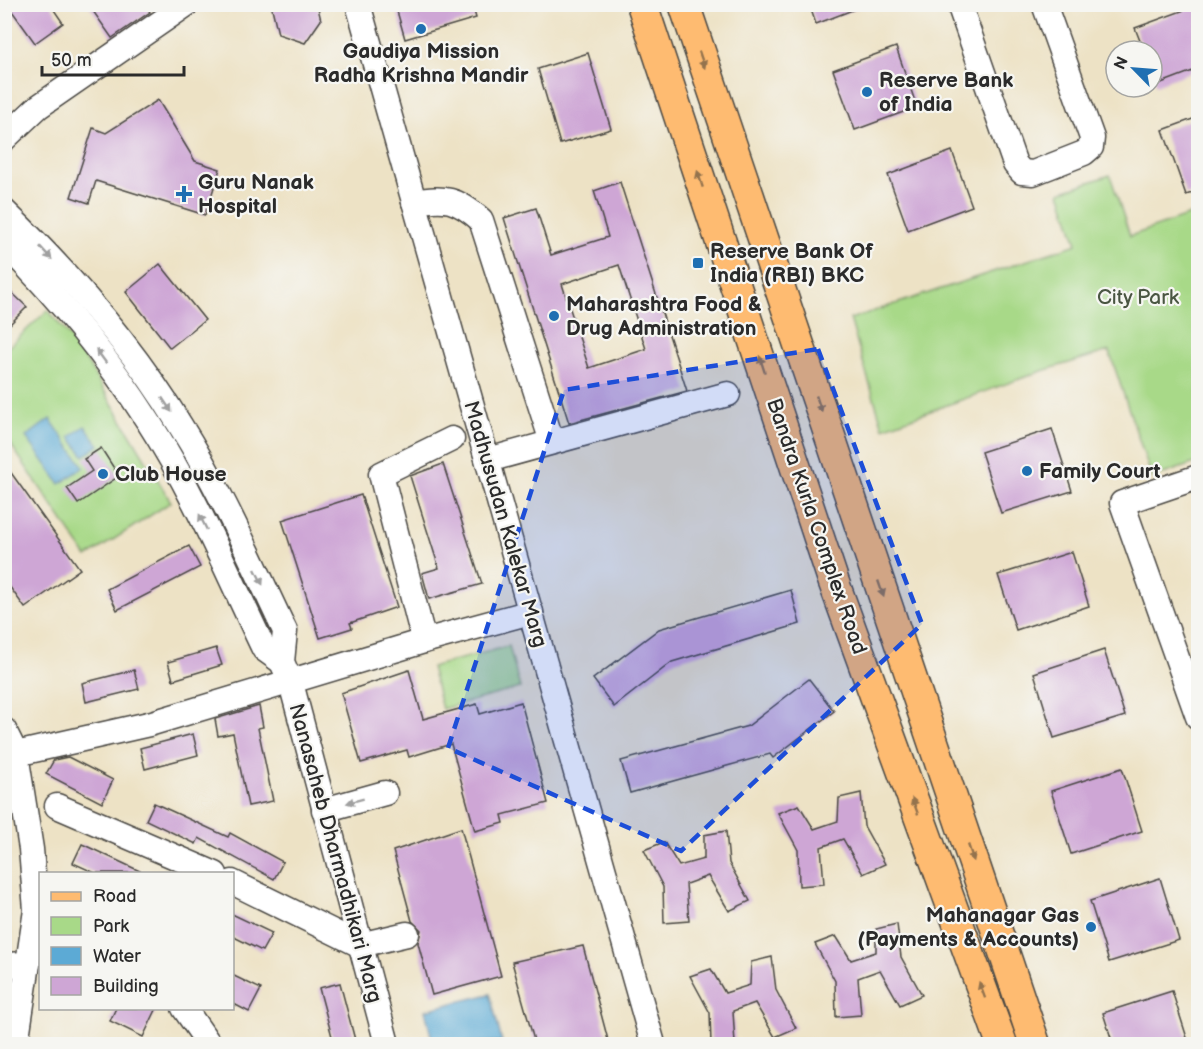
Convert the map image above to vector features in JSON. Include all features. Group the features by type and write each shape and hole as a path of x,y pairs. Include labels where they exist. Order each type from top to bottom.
{"main road":[{"name":"Bandra Kurla Complex Road","path":"642,4 833,580 1002,1044"},
{"name":"Bandra Kurla Complex Road","path":"684,4 1035,1044"}],"street":[{"path":"4,139 38,107 187,4"},
{"name":"Madhusudan Kalekar Marg","path":"358,4 653,1044"},
{"path":"959,4 1015,164 1022,172 1033,173 1084,153 1091,147 1092,138 1044,4"},
{"path":"414,202 441,198 463,204 481,220 552,442"},
{"name":"Nanasaheb Dharmadhikari Marg","path":"4,211 96,307 142,367 181,426 246,550 285,632 287,672 387,1044"},
{"path":"4,243 53,292 148,421 193,502 264,649 287,672"},
{"path":"77,323 96,307"},
{"path":"488,460 728,394"},
{"path":"424,641 381,474 452,439"},
{"path":"1198,477 1122,503 1192,682 1198,717"},
{"path":"224,564 246,550"},
{"path":"16,754 149,724 287,672 424,641 531,612"},
{"path":"4,730 16,754 38,911 16,964 12,1040"},
{"path":"324,810 385,793"},
{"path":"57,806 212,872"},
{"path":"234,883 360,945 406,934"},
{"path":"185,1010 209,1044"}],"highlighted area":[{"path":"818,349 922,624 681,851 448,748 564,390"}],"green space":[{"name":"City Park","path":"1110,175 1130,236 1198,212 1198,462 1152,478 1109,351 1042,371 883,428 850,319 1077,244 1060,192"},
{"path":"48,310 78,347 171,502 87,557 5,436 5,350"},
{"path":"509,646 520,688 442,709 431,667"}],"water":[{"path":"50,419 84,467 60,484 26,437"},
{"path":"85,426 99,445 84,456 70,437"},
{"path":"490,994 502,1042 433,1044 425,1010"}],"building":[{"path":"7,4 50,4 63,23 35,43"},
{"path":"88,4 145,4 150,12 112,38"},
{"path":"271,4 317,4 321,20 305,43 278,34"},
{"name":"Gaudiya Mission Radha Krishna Mandir","path":"395,4 472,4 476,18 405,39"},
{"path":"809,4 863,4 863,6 816,24"},
{"path":"1198,5 1198,69 1164,82 1164,39 1139,39 1135,28"},
{"path":"896,47 917,107 855,130 833,70"},
{"path":"588,53 611,129 560,144 538,69"},
{"path":"158,100 195,161 220,169 205,215 96,181 89,203 71,197 93,128 106,133"},
{"path":"1198,117 1198,191 1186,195 1163,130"},
{"path":"952,151 972,206 908,230 888,175"},
{"name":"Maharashtra Food & Drug Administration","path":"620,182 687,391 569,423 504,218 536,208 551,255 608,237 594,191","holes":["619,265 646,349 589,368 562,284"]},
{"path":"160,264 205,320 170,348 126,292"},
{"path":"4,285 27,307 4,330"},
{"name":"Family Court","path":"1052,429 1072,491 1001,513 981,452"},
{"name":"Club House","path":"101,448 119,476 78,504 67,488 92,471 84,459"},
{"path":"4,463 80,569 25,608 4,579"},
{"path":"443,464 482,584 429,599 422,573 439,568 410,476"},
{"path":"361,495 397,607 350,623 352,628 320,638 282,520"},
{"path":"189,546 200,567 117,610 107,589"},
{"path":"1072,552 1089,606 1016,630 998,575"},
{"path":"791,590 800,624 672,662 614,707 593,679 659,629"},
{"path":"216,648 222,665 173,680 168,662"},
{"path":"1104,650 1125,716 1054,738 1034,673"},
{"path":"134,670 139,689 86,702 82,683"},
{"path":"409,670 423,719 477,704 480,714 521,702 548,803 502,815 504,823 475,831 451,744 409,757 407,750 361,763 341,693"},
{"path":"809,679 834,711 773,758 770,754 630,793 621,761 748,726"},
{"path":"259,706 263,727 258,728 273,801 248,806 233,733 218,736 215,719"},
{"path":"193,734 198,755 145,769 140,748"},
{"path":"68,757 113,780 102,803 46,774 54,760"},
{"path":"1122,768 1142,831 1071,854 1051,791"},
{"path":"861,793 864,826 885,864 863,874 843,839 821,847 824,884 799,886 798,850 778,813 799,805 814,829 838,821 839,798"},
{"path":"154,803 228,837 230,833 283,862 274,879 199,838 196,844 146,820"},
{"path":"461,828 501,976 432,995 418,943 421,930 412,921 393,851"},
{"path":"726,831 729,863 750,901 729,911 708,876 686,884 689,921 664,923 663,887 644,850 664,842 679,866 704,859 704,835"},
{"path":"82,844 142,872 93,872 73,863"},
{"path":"1160,878 1179,940 1109,962 1090,901"},
{"path":"234,915 272,933 262,951 234,937"},
{"path":"897,924 901,957 922,995 900,1005 880,970 858,978 861,1015 836,1017 835,981 815,944 836,936 851,960 876,952 876,929"},
{"path":"583,946 608,1040 593,1044 535,1044 512,962"},
{"path":"772,957 776,990 796,1028 775,1037 755,1003 733,1011 735,1044 711,1044 710,1013 690,976 711,969 725,993 750,985 751,962"},
{"path":"234,976 261,989 249,1012 234,1004"},
{"path":"340,983 355,1040 334,1044 319,988"},
{"path":"1172,991 1189,1044 1113,1044 1103,1013"},
{"path":"115,1010 156,1010 143,1037 110,1021"}],"place":[{"name":"Gaudiya Mission Radha Krishna Mandir","path":"421,29"},
{"name":"Reserve Bank of India","path":"867,92"},
{"name":"Guru Nanak Hospital","path":"184,194"},
{"name":"Reserve Bank Of India (RBI) BKC","path":"698,263"},
{"name":"Maharashtra Food & Drug Administration","path":"554,316"},
{"name":"Family Court","path":"1027,471"},
{"name":"Club House","path":"103,474"},
{"name":"Mahanagar Gas (Payments & Accounts)","path":"1091,927"}]}
